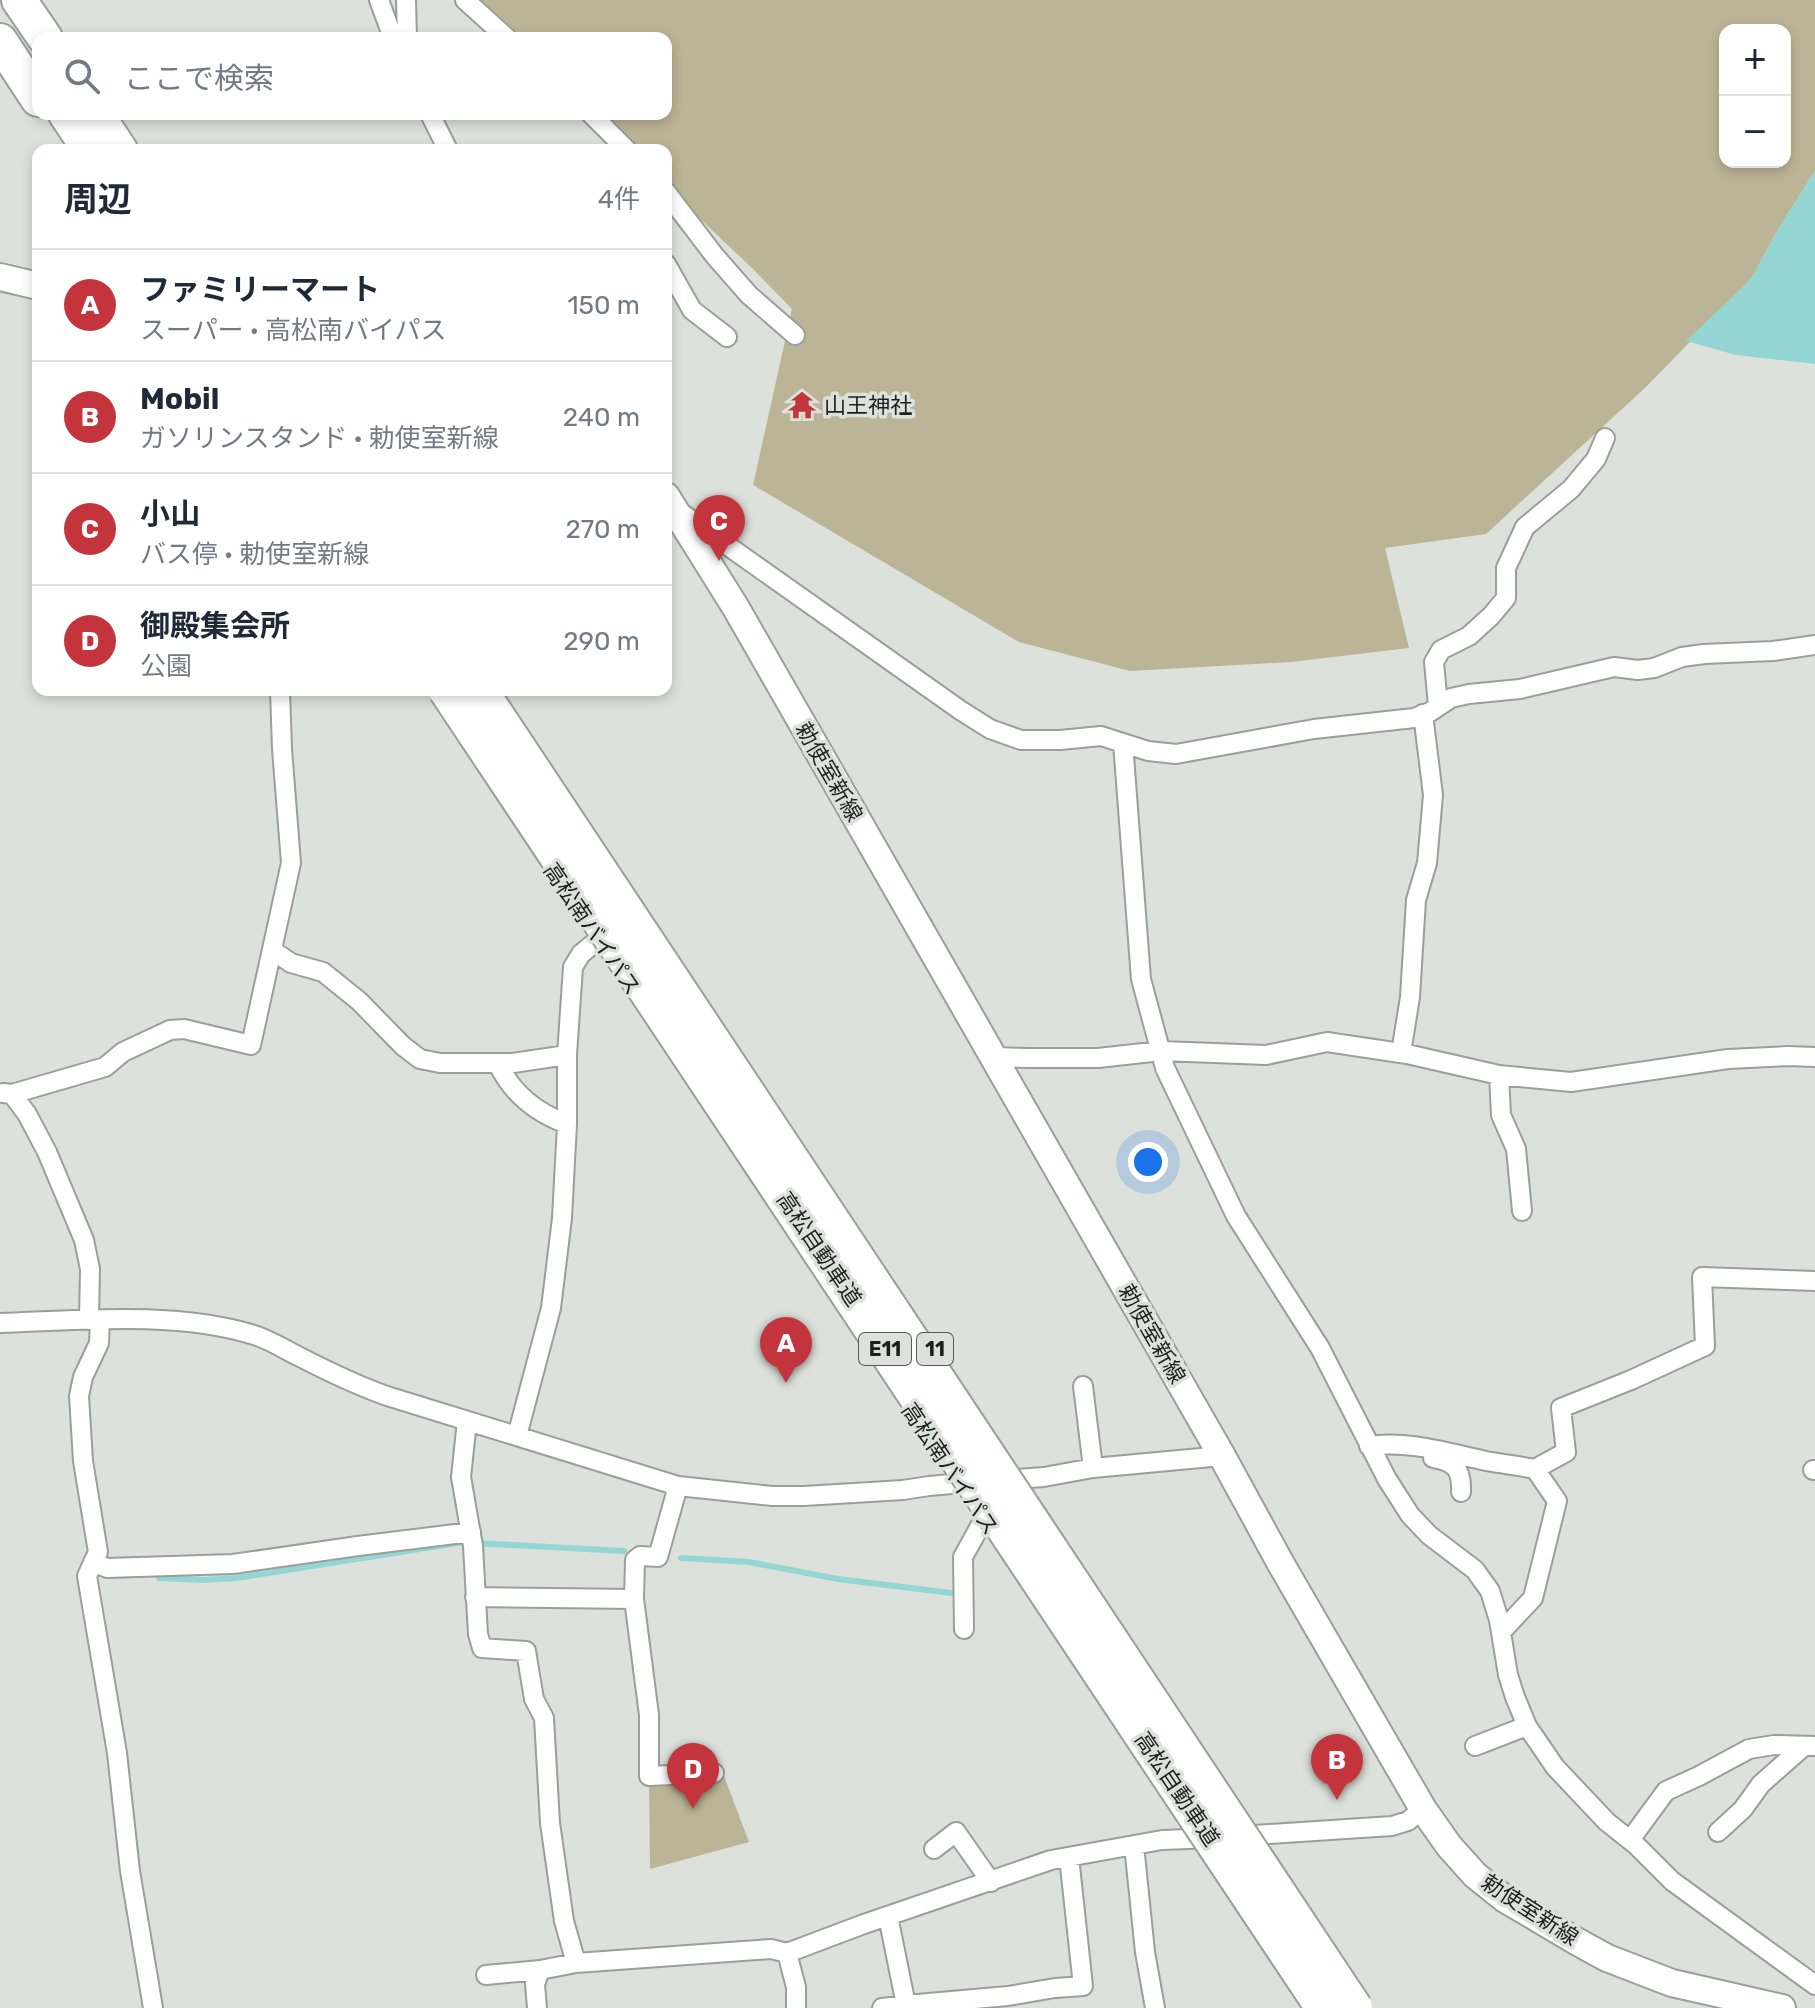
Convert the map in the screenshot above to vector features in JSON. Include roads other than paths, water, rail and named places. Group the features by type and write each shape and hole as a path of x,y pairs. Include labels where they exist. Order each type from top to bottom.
{"highway":[{"path":"19,0 41,32"},
{"path":"39,0 60,32"},
{"path":"0,16 32,64"},
{"path":"0,41 32,90"},
{"path":"52,120 68,144"},
{"path":"70,120 86,144"},
{"path":"100,120 116,144"},
{"path":"118,120 134,144"},
{"name":"高松南バイパス","path":"434,696 1312,2008"},
{"name":"高松自動車道","path":"450,696 1323,2008"},
{"name":"高松自動車道","path":"484,696 1355,2008"},
{"name":"11","path":"503,696 1370,2008"}],"main road":[{"path":"0,277 32,285"},
{"name":"勅使室新線","path":"672,505 736,608 1281,1564 1423,1809 1449,1846 1475,1875 1505,1899 1607,1958 1672,1983 1782,2008"}],"street":[{"path":"379,0 391,32"},
{"path":"406,0 407,32"},
{"path":"465,0 500,32"},
{"path":"433,120 445,144"},
{"path":"597,120 621,144"},
{"path":"672,200 749,295 795,335"},
{"path":"672,275 692,310 727,337"},
{"path":"1401,1053 1410,997 1416,900 1427,863 1433,795 1431,710 1434,662 1441,650 1469,636 1506,598 1506,568 1525,527 1571,489 1596,459 1605,438"},
{"path":"672,503 960,710 990,729 1021,740 1101,736 1148,751 1176,754 1314,729 1414,718 1451,698 1520,689 1614,667 1646,669 1693,655 1773,651 1815,645"},
{"path":"6,1093 105,1067 123,1052 170,1030 184,1029 251,1045 291,863 280,696"},
{"path":"1123,743 1141,979 1165,1068 1236,1216 1320,1348 1387,1479 1410,1515 1429,1535 1475,1570 1490,1591 1508,1675 1527,1726 1555,1767 1607,1822 1672,1881 1815,1985"},
{"path":"517,1436 551,1308 562,1218 573,967 576,959 599,939"},
{"path":"272,950 291,963 323,972 359,1001 420,1059 440,1063 498,1064 567,1055"},
{"path":"992,1057 1098,1058 1161,1051 1266,1055 1327,1042 1401,1053 1499,1075 1571,1082 1728,1059 1815,1057"},
{"path":"498,1064 503,1076 530,1104 546,1116 567,1124"},
{"path":"1499,1075 1501,1115 1516,1149 1522,1211"},
{"path":"6,1093 27,1114 47,1152 84,1240 90,1269 99,1343 83,1377 79,1396 83,1461 98,1552 87,1576 117,1753 130,1871 153,2008"},
{"path":"1372,1450 1396,1444 1535,1469 1566,1452 1561,1408 1705,1346 1702,1277 1815,1281"},
{"path":"0,1323 157,1320 239,1331 259,1336 356,1385 678,1486 772,1496 804,1496 1044,1477 1093,1468 1222,1456"},
{"path":"1083,1386 1093,1468"},
{"path":"467,1421 461,1477 472,1539 478,1634 482,1648 526,1651 534,1699 544,1718 550,1823 564,1921 576,1963"},
{"path":"1372,1450 1450,1463 1458,1468 1461,1492"},
{"path":"1501,1632 1533,1598 1557,1501 1535,1469"},
{"path":"678,1486 658,1557 640,1556 635,1560 634,1599 649,1715 649,1776 714,1773"},
{"path":"964,1629 963,1557 984,1519"},
{"path":"93,1562 107,1568 233,1564 358,1546 472,1539"},
{"path":"475,1597 634,1599"},
{"path":"1475,1746 1527,1726"},
{"path":"1630,1840 1666,1791 1749,1749 1774,1745 1809,1746"},
{"path":"1718,1832 1743,1809 1761,1784 1809,1746"},
{"path":"486,1975 576,1963 771,1949 787,1953 1051,1860 1162,1840 1392,1826 1408,1821 1423,1809"},
{"path":"934,1849 956,1832 991,1882"},
{"path":"1134,1845 1145,1952 1155,2008"},
{"path":"882,2008 1083,1986 1069,1857"},
{"path":"888,1916 906,2005"},
{"path":"787,1953 796,1987 796,2008"},
{"path":"537,2008 535,1984 540,1970"}],"water":[{"path":"1815,171 1815,364 1736,355 1686,341 1751,279"}],"waterway":[{"path":"159,1578 236,1578 464,1542"},
{"path":"475,1543 624,1551"},
{"path":"681,1558 749,1562 838,1579 951,1593"}],"place":[{"name":"山王神社","path":"802,405"},
{"name":"小山","path":"719,561"},
{"name":"ファミリーマート","path":"786,1383"},
{"name":"Mobil","path":"1337,1800"},
{"name":"御殿集会所","path":"693,1809"}]}
